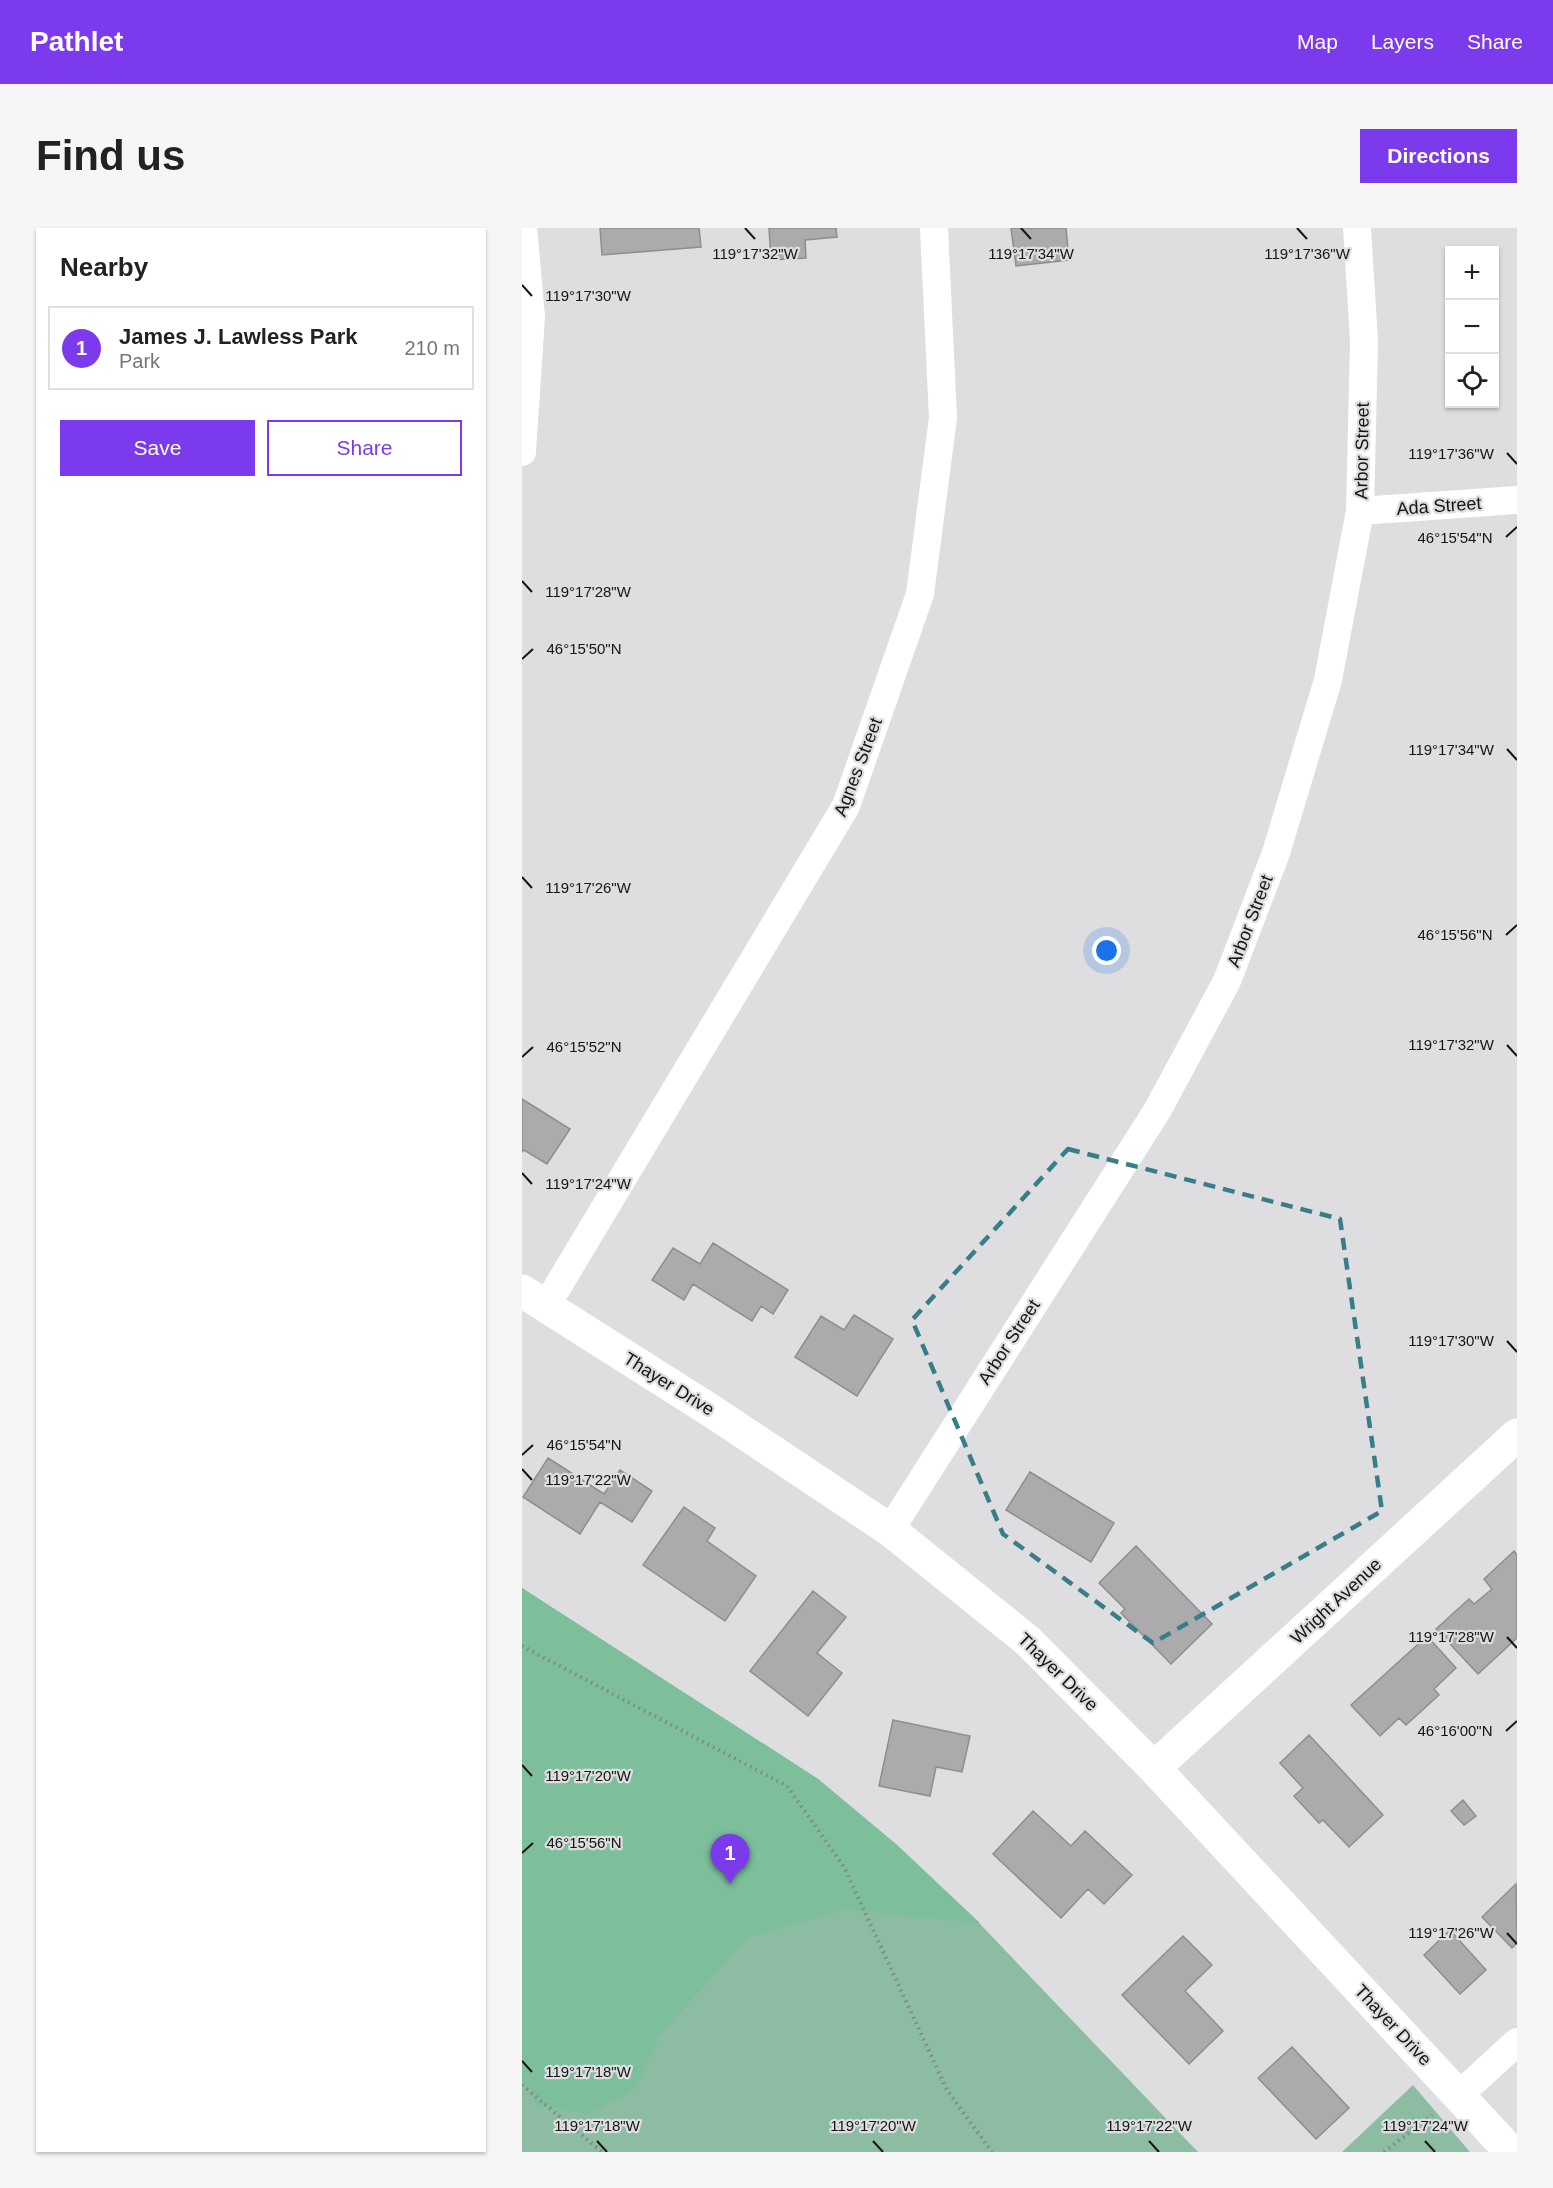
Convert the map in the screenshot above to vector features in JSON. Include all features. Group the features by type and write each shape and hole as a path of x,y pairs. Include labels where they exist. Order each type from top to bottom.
{"street":[{"path":"522,453 531,316 523,228"},
{"name":"Agnes Street","path":"534,1298 846,806 920,594 943,418 934,228"},
{"name":"Arbor Street","path":"890,1530 1157,1111 1227,981 1276,853 1328,680 1360,512 1364,341 1357,228"},
{"name":"Ada Street","path":"1360,512 1517,500"},
{"name":"Thayer Drive","path":"534,1298 713,1412 890,1530 1028,1641 1155,1768 1447,2104 1510,2152"},
{"name":"Wright Avenue","path":"1155,1768 1517,1435"},
{"path":"1447,2104 1517,2042"}],"path":[{"path":"522,1646 787,1786 844,1867 947,2090 992,2152"},
{"path":"522,2085 602,2152"},
{"path":"1384,2152 1447,2104"}],"highlighted area":[{"path":"1068,1149 1340,1219 1382,1511 1153,1643 1003,1534 912,1320"}],"green space":[{"path":"522,1588 818,1779 897,1845 980,1924 1198,2152 522,2152"},
{"path":"522,1588 818,1779 897,1845 980,1923 844,1910 748,1937 659,2036 635,2089 590,2114 537,2105 522,2081"},
{"path":"1413,2085 1470,2152 1342,2152"}],"building":[{"path":"600,228 699,228 701,247 602,255"},
{"path":"769,228 836,228 837,237 805,240 806,258 771,260"},
{"path":"1011,228 1066,228 1069,260 1016,266"},
{"path":"522,1099 570,1129 547,1164 524,1150 522,1152"},
{"path":"713,1243 788,1290 773,1314 761,1306 752,1321 693,1284 684,1300 652,1280 673,1248 700,1264"},
{"path":"854,1315 893,1339 857,1396 795,1357 821,1316 844,1330"},
{"path":"548,1458 604,1494 620,1470 652,1491 632,1522 600,1502 580,1534 523,1497"},
{"path":"1030,1472 1114,1523 1091,1562 1006,1510"},
{"path":"684,1507 715,1528 707,1541 756,1576 725,1621 643,1565"},
{"path":"1136,1546 1212,1624 1171,1664 1121,1613 1125,1609 1099,1583"},
{"path":"1514,1551 1517,1555 1517,1638 1478,1674 1436,1629 1469,1599 1474,1604 1492,1589 1484,1579"},
{"path":"813,1591 846,1617 817,1653 842,1673 808,1716 750,1671"},
{"path":"1427,1636 1456,1668 1434,1689 1439,1695 1406,1725 1399,1718 1380,1736 1351,1705"},
{"path":"893,1720 970,1736 962,1772 936,1767 930,1796 879,1786"},
{"path":"1309,1735 1383,1815 1349,1847 1323,1820 1319,1823 1294,1796 1303,1788 1280,1763"},
{"path":"1463,1800 1476,1816 1464,1825 1451,1811"},
{"path":"1033,1811 1071,1846 1085,1831 1132,1875 1104,1904 1088,1889 1061,1918 993,1854"},
{"path":"1516,1884 1517,1943 1512,1948 1482,1917"},
{"path":"1450,1930 1486,1970 1460,1994 1424,1955"},
{"path":"1183,1936 1212,1965 1185,1991 1223,2031 1189,2064 1122,1995"},
{"path":"1292,2047 1349,2108 1316,2139 1258,2078"}],"place":[{"name":"James J. Lawless Park","path":"730,1884"}]}
